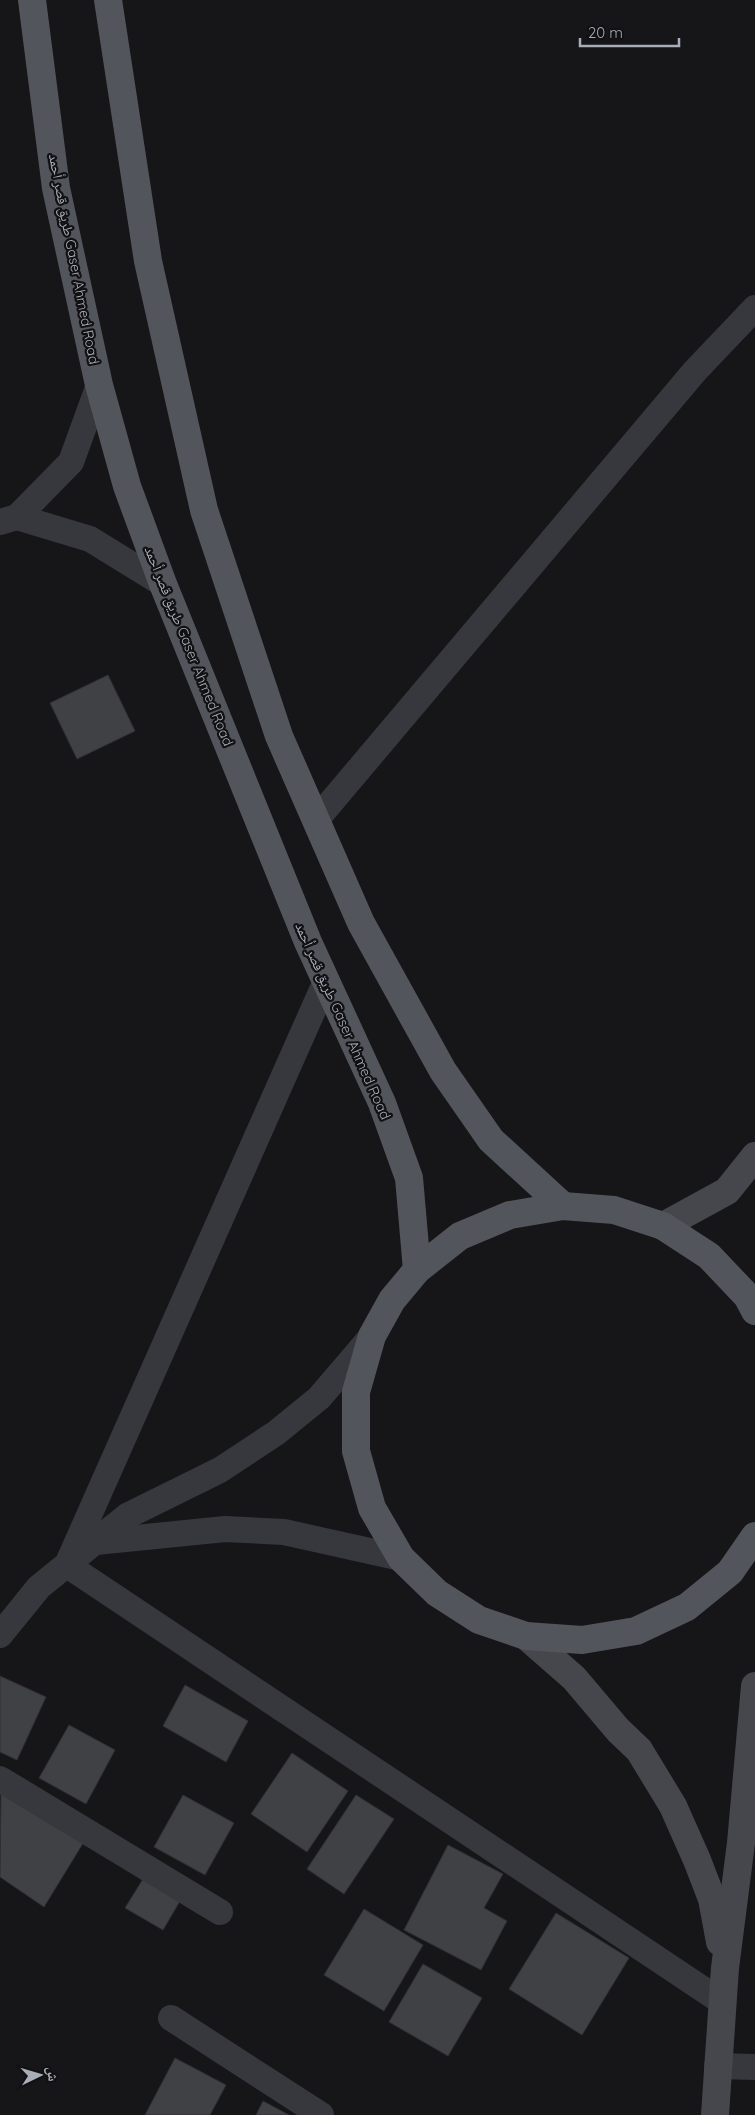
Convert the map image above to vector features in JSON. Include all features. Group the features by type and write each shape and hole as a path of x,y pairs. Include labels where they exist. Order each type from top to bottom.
{"main road":[{"name":"طريق قصر أحمد Gaser Ahmed Road","path":"32,0 56,188 99,385 127,486 162,584 308,942 382,1103 409,1178 417,1270"},
{"path":"108,0 148,261 204,510 279,736 361,923 443,1070 491,1140 564,1206"},
{"path":"663,1226 727,1191 755,1156"},
{"path":"755,1311 747,1296 709,1256 663,1226 614,1210 564,1206 510,1214 460,1236 417,1270 392,1300 372,1336 356,1392 356,1451 372,1508 401,1558 437,1593 479,1620 526,1636 582,1640 636,1631 687,1607 730,1572 755,1536"},
{"path":"526,1636 574,1678 618,1730 639,1750 673,1806 712,1899 725,1968"},
{"path":"715,2115 725,1968 741,1843 755,1686"}],"street":[{"path":"316,820 695,371 755,308"},
{"path":"8,519 71,462 99,385"},
{"path":"8,519 90,539 162,584"},
{"path":"67,1565 326,981"},
{"path":"0,1635 39,1587 127,1516 220,1470 276,1433 318,1398 372,1336"},
{"path":"96,1542 225,1529 284,1532 401,1558"},
{"path":"67,1565 722,2002"},
{"path":"0,1779 220,1912"},
{"path":"171,2018 321,2115"},
{"path":"717,2066 755,2067"}],"building":[{"path":"108,675 135,731 77,759 50,703"},
{"path":"0,1676 46,1697 17,1760 0,1752"},
{"path":"185,1685 248,1721 226,1762 163,1726"},
{"path":"69,1725 115,1750 86,1804 39,1778"},
{"path":"292,1753 348,1791 307,1852 251,1814"},
{"path":"1,1794 85,1840 44,1907 0,1877"},
{"path":"183,1795 234,1823 205,1875 154,1847"},
{"path":"356,1795 394,1819 344,1894 307,1869"},
{"path":"448,1845 503,1874 484,1908 507,1921 481,1970 404,1930"},
{"path":"143,1879 180,1901 163,1930 125,1908"},
{"path":"364,1909 423,1945 384,2011 324,1975"},
{"path":"556,1913 629,1958 582,2035 509,1989"},
{"path":"423,1964 482,1998 448,2056 389,2022"},
{"path":"175,2058 226,2085 210,2115 145,2115"},
{"path":"263,2101 289,2115 256,2115"}]}
